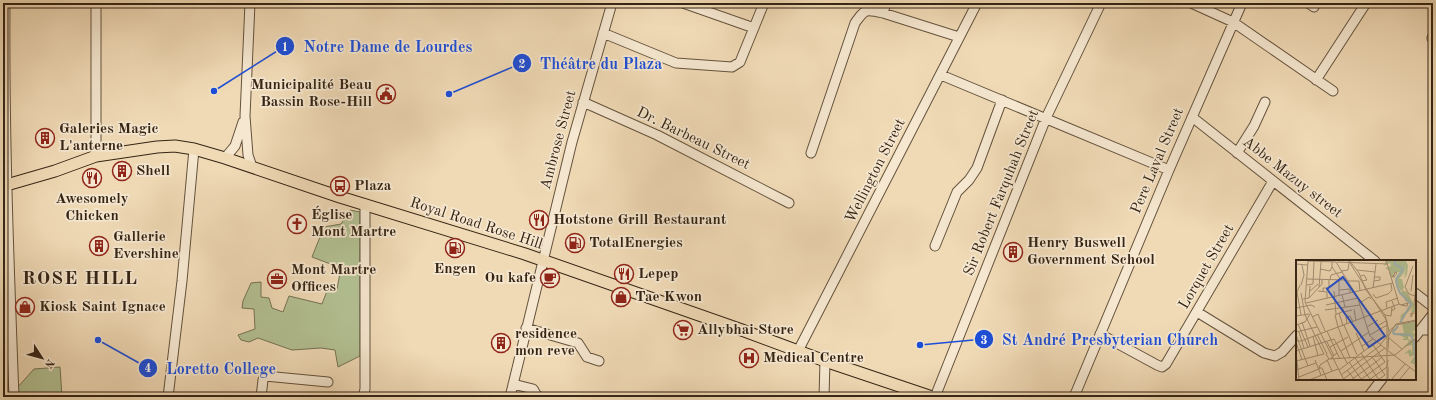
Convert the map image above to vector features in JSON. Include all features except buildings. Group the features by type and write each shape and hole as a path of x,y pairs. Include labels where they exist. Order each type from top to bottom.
{"main road":[{"name":"Royal Road Rose Hill","path":"5,185 55,171 96,156 157,147 175,146 194,149 544,261 740,329 825,361 934,397"}],"street":[{"path":"5,3 5,185 14,397"},
{"path":"96,3 96,156"},
{"path":"250,3 245,116 248,155 252,167"},
{"name":"Ambrose Street","path":"510,397 572,142 612,3"},
{"path":"682,3 754,28"},
{"path":"603,33 676,63 732,67 740,62 764,3"},
{"path":"883,13 886,3"},
{"name":"Wellington Street","path":"798,351 977,3"},
{"name":"Sir Robert Farquhah Street","path":"934,397 1046,118 1101,3"},
{"path":"1191,3 1233,22 1333,92"},
{"name":"Pere Laval Street","path":"1074,397 1169,170 1242,3"},
{"path":"1316,80 1366,3"},
{"path":"811,153 855,23 863,12 870,10 883,13 959,37"},
{"path":"941,75 1169,170"},
{"path":"935,246 957,192 969,180 977,168 1002,100"},
{"name":"Dr. Barbeau Street","path":"583,102 657,135 789,203"},
{"path":"1237,153 1254,126 1265,102"},
{"path":"225,158 235,146 245,116"},
{"name":"Abbe Mazuy street","path":"1192,117 1374,260"},
{"path":"168,397 182,281 194,149"},
{"name":"Lorquet Street","path":"1100,334 1157,365 1162,367 1166,364 1273,181"},
{"path":"363,397 365,389 365,204"},
{"path":"1416,294 1433,307"},
{"path":"1197,312 1264,353 1270,355 1276,356 1282,352 1296,336"},
{"path":"1418,333 1433,314"},
{"path":"526,328 578,343 587,357 599,361"},
{"path":"1418,333 1433,330"},
{"path":"824,397 825,361"},
{"path":"261,397 263,380 265,376 328,382"},
{"path":"1368,397 1377,381"},
{"path":"512,384 533,389 538,397"}],"green space":[{"path":"350,210 360,212 360,356 338,367 335,350 321,348 292,350 258,338 249,342 241,340 238,335 255,329 254,309 242,308 243,301 251,283 261,282 261,297 269,298 272,308 283,312 289,296 322,304 327,291 337,289 341,268 312,257 324,227 341,224"},
{"path":"60,367 62,397 17,397 16,389 34,369"}],"place":[{"name":"Notre Dame de Lourdes","path":"214,91"},
{"name":"Municipalité Beau Bassin Rose-Hill","path":"386,94"},
{"name":"Théâtre du Plaza","path":"449,94"},
{"name":"Galeries Magic L'anterne","path":"45,138"},
{"name":"Shell","path":"122,171"},
{"name":"Awesomely Chicken","path":"92,178"},
{"name":"Plaza","path":"340,186"},
{"name":"Hotstone Grill Restaurant","path":"539,220"},
{"name":"Église Mont Martre","path":"297,224"},
{"name":"TotalEnergies","path":"575,243"},
{"name":"Gallerie Evershine","path":"99,246"},
{"name":"Engen","path":"455,248"},
{"name":"Henry Buswell Government School","path":"1013,252"},
{"name":"Lepep","path":"624,274"},
{"name":"Ou kafe","path":"550,278"},
{"name":"Mont Martre Offices","path":"277,279"},
{"name":"Tae Kwon","path":"621,297"},
{"name":"Kiosk Saint Ignace","path":"25,307"},
{"name":"Allybhai Store","path":"683,330"},
{"name":"Loretto College","path":"98,340"},
{"name":"residence mon reve","path":"501,343"},
{"name":"St André Presbyterian Church","path":"920,345"},
{"name":"Medical Centre","path":"749,358"}],"district":[{"name":"ROSE HILL","path":"80,279"}]}
